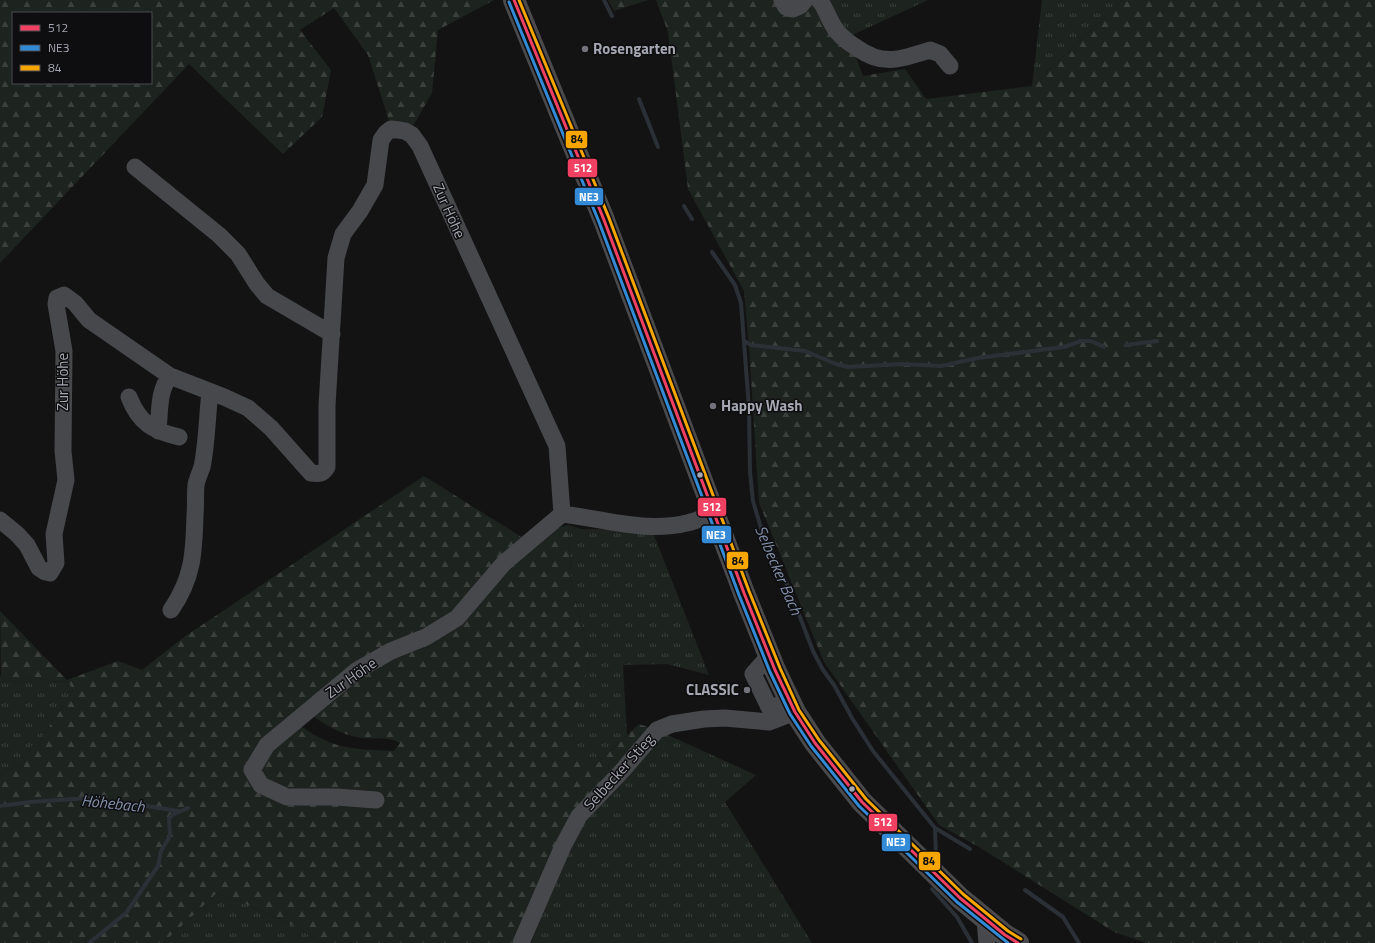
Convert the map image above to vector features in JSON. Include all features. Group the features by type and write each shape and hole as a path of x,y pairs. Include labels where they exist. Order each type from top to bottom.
{"main road":[{"path":"514,0 604,220 769,656 793,707 815,744 855,794 960,898 985,919 1018,943"}],"street":[{"path":"782,0 786,7 793,9 800,6 805,0"},
{"path":"819,0 825,7 834,28 848,42 867,55 878,60 890,60 901,59 930,50 940,54 950,66"},
{"name":"Zur Höhe","path":"0,520 17,534 27,545 39,568 45,572 50,572 56,563 54,534 66,480 63,451 64,351 56,304 57,298 64,295 67,296 89,320 170,376 248,408 271,428 311,473 319,474 325,471 327,467 327,405 336,258 343,234 375,185 381,140 386,132 391,129 405,131 412,135 420,146 557,446 562,514 504,564 457,618 426,637 391,651 356,671 267,744 252,770 261,785 287,797 336,797 376,800"},
{"path":"135,167 219,235 238,254 257,284 267,296 332,334"},
{"path":"158,431 162,393 164,384 170,376"},
{"path":"171,610 182,594 192,562 195,542 196,485 202,468 210,392"},
{"path":"129,397 134,410 141,421 158,431 179,437"},
{"path":"562,514 620,524 660,526 686,524 715,513"},
{"path":"769,656 753,674 769,707 793,707"},
{"name":"Selbecker Stieg","path":"520,943 563,846 579,816 617,777 657,730 672,724 704,719 725,718 769,722 793,707"},
{"path":"985,919 987,943"}],"green space":[{"path":"0,0 494,0 438,30 432,93 413,126 390,124 368,55 334,8 300,30 331,70 322,117 283,154 189,64 0,263"},
{"path":"608,0 648,0 614,11"},
{"path":"656,0 829,0 848,37 863,76 905,69 926,99 1032,86 1123,0 1375,0 1375,943 1146,943 1114,932 979,847 939,825 824,662 759,503 744,291 688,189 668,32"},
{"path":"829,0 928,0 848,37"},
{"path":"1042,0 1123,0 1032,86"},
{"path":"424,476 523,538 568,525 572,587 590,659 568,749 593,767 639,724 654,729 577,811 517,943 322,943 284,921 217,893 163,943 0,943 0,776 5,770 24,766 24,750 40,741 73,690 68,682 50,681 33,677 17,683 1,677 0,611 67,680 118,661 142,670 184,637","holes":["314,717 334,729 351,736 389,739 400,743 394,751 356,749 324,740 301,726"]},
{"path":"568,525 582,529 652,530 709,675 667,664 623,665 627,735 593,767 567,749 590,659 572,587"},
{"path":"0,675 1,677 17,683 33,677 50,681 68,682 73,690 40,741 25,750 24,766 5,770 0,776"},
{"path":"661,732 756,775 725,802 812,943 531,943 582,820"},
{"path":"217,893 284,921 322,943 163,943"}],"waterway":[{"name":"Selbecker Bach","path":"604,0 612,16"},
{"name":"Selbecker Bach","path":"639,99 658,147"},
{"name":"Selbecker Bach","path":"684,206 692,219"},
{"name":"Selbecker Bach","path":"712,252 735,285 741,303 749,408 750,472 753,501 761,528 790,591 813,651 823,670 834,685 852,718 873,751 935,828 936,856"},
{"path":"744,341 751,345 805,351 836,364 848,367 902,364 941,366 978,358 1064,347 1081,341 1091,341 1104,347"},
{"path":"1126,345 1157,341"},
{"name":"Höhebach","path":"0,806 30,802 89,798 112,803 147,806 178,811"},
{"path":"89,943 126,913 158,866 161,851 170,836 169,819 172,815 188,808"},
{"path":"935,828 970,849"},
{"name":"Selbecker Bach","path":"932,889 957,917 972,943"},
{"path":"1025,890 1063,917 1079,943"}],"transit line":[{"name":"512","path":"514,0 604,220 744,593 775,670 795,712 815,743 862,802 960,898 1005,935 1018,943"},
{"name":"84","path":"519,0 609,218 749,591 780,668 799,710 819,740 866,799 963,894 1008,931 1021,939"},
{"name":"NE3","path":"509,2 599,222 739,595 770,672 790,714 811,746 859,806 957,902 1008,943"}],"place":[{"name":"Rosengarten","path":"585,49"},
{"name":"Happy Wash","path":"713,406"},
{"name":"CLASSIC","path":"747,690"}]}
